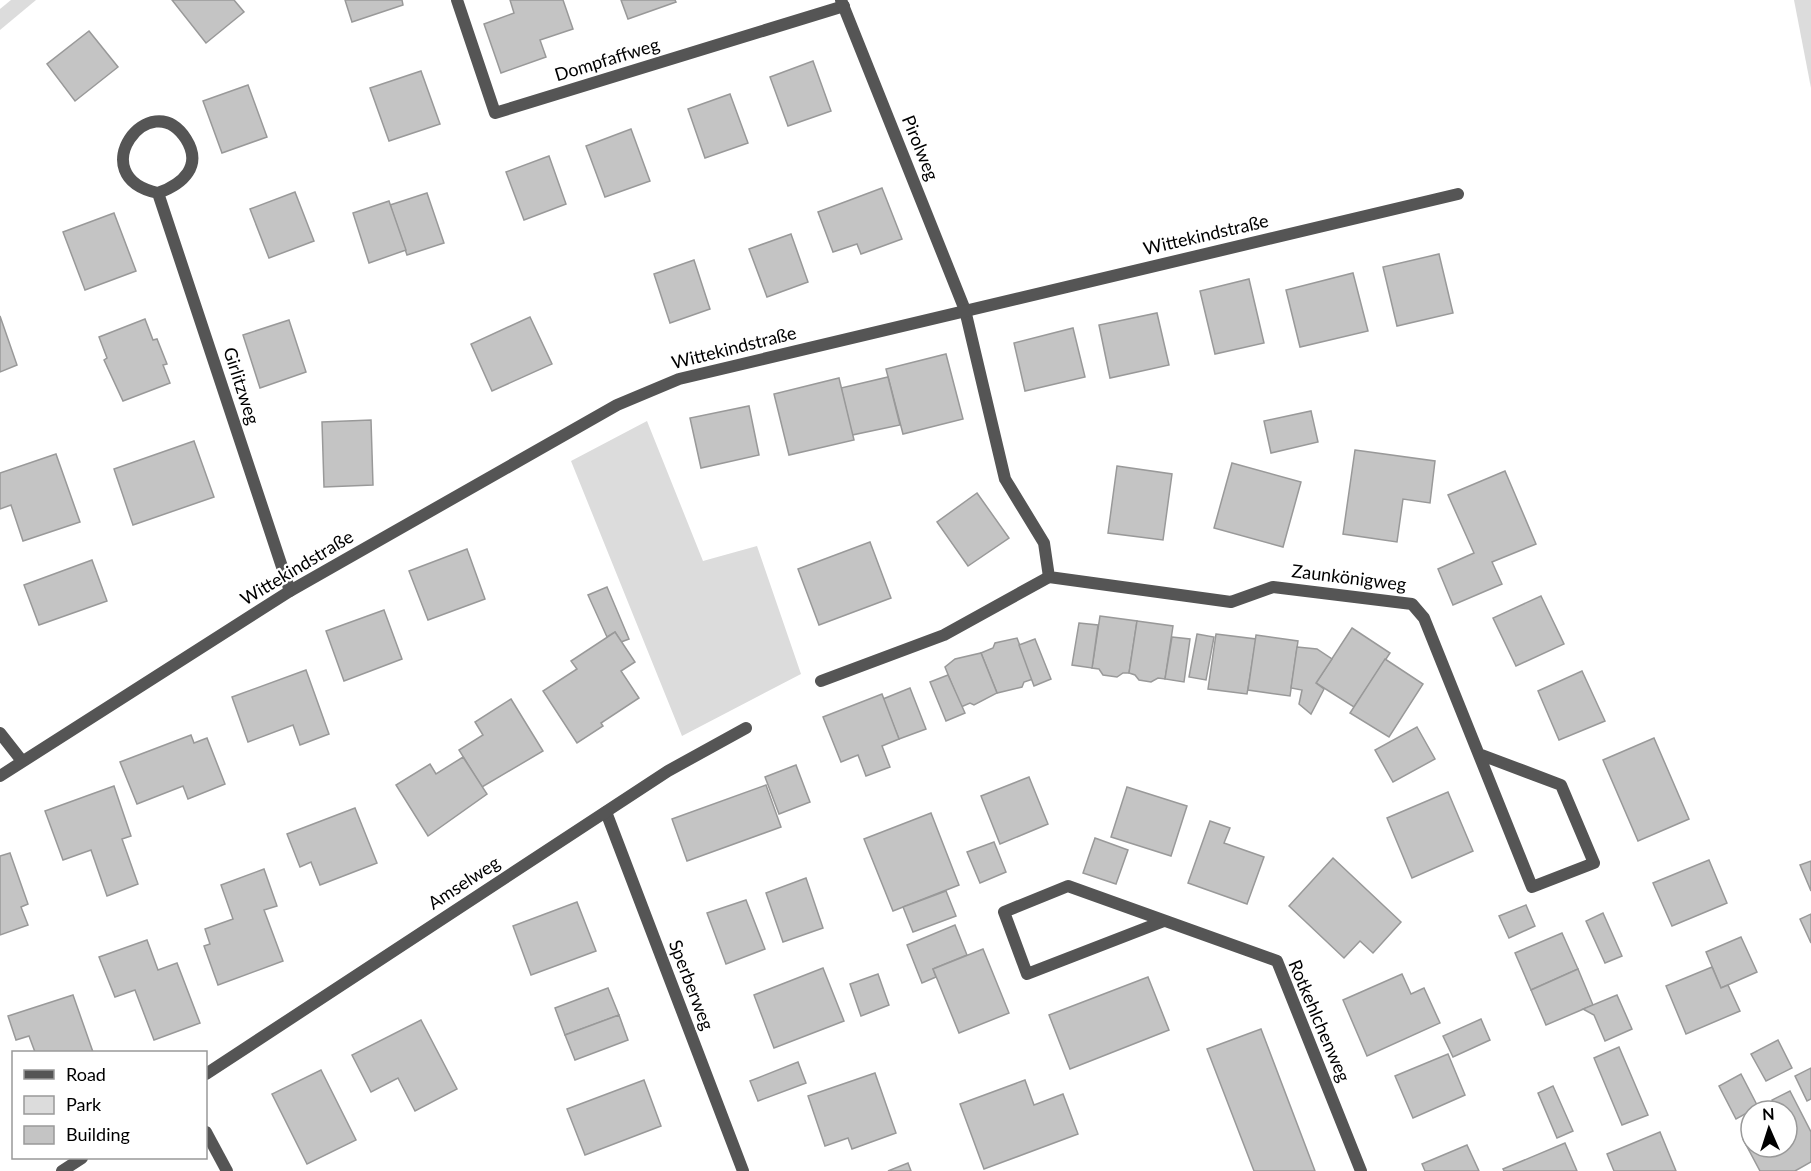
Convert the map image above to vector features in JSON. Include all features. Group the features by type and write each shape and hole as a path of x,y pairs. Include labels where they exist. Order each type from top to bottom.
{"street":[{"name":"Dompfaffweg","path":"457,0 495,113 843,3"},
{"name":"Pirolweg","path":"843,3 965,310"},
{"path":"164,123 180,131 190,146 193,161 190,172 182,181 158,193 146,190 129,177 122,158 123,149 138,128 145,124 164,123"},
{"name":"Girlitzweg","path":"158,193 290,591"},
{"name":"Wittekindstraße","path":"0,776 290,591 617,405 679,379 1458,194"},
{"path":"821,681 944,635 1049,577 1044,543 1005,479 965,310"},
{"name":"Zaunkönigweg","path":"1049,577 1231,602 1273,586 1412,603 1424,618 1532,887 1594,863 1561,785 1479,754"},
{"name":"Amselweg","path":"207,1073 668,771 746,728"},
{"path":"0,734 22,761"},
{"name":"Sperberweg","path":"606,812 743,1171"},
{"name":"Rotkehlchenweg","path":"1164,921 1027,974 1004,912 1068,886 1277,961 1361,1171"},
{"path":"207,1134 227,1171"},
{"path":"62,1171 80,1159"}],"green space":[{"path":"11,0 36,0 0,30 0,9"},
{"path":"1794,0 1811,0 1811,88"},
{"path":"647,421 703,561 757,546 801,674 682,736 571,461"}],"building":[{"path":"172,0 234,0 244,12 206,43"},
{"path":"345,0 402,0 403,5 352,22"},
{"path":"510,0 563,0 573,29 540,40 546,57 501,73 484,24 514,13"},
{"path":"621,0 675,0 676,2 628,19"},
{"path":"89,31 118,67 75,101 47,64"},
{"path":"813,61 831,111 788,126 770,77"},
{"path":"421,71 440,124 389,141 370,88"},
{"path":"248,85 267,137 222,153 203,101"},
{"path":"730,94 748,143 705,158 688,109"},
{"path":"631,129 650,181 605,197 586,146"},
{"path":"549,156 566,204 524,220 506,172"},
{"path":"882,188 902,239 861,254 857,244 833,252 818,212"},
{"path":"295,192 314,241 269,258 250,209"},
{"path":"427,193 444,243 407,255 390,205"},
{"path":"389,201 406,250 369,263 353,213"},
{"path":"114,213 136,271 85,290 63,232"},
{"path":"791,234 808,282 767,297 749,249"},
{"path":"1439,254 1453,313 1397,326 1383,267"},
{"path":"694,260 710,309 670,323 654,274"},
{"path":"1353,273 1368,331 1300,347 1286,290"},
{"path":"1249,279 1264,343 1215,354 1200,291"},
{"path":"1157,313 1169,365 1110,378 1099,325"},
{"path":"0,316 17,365 0,372"},
{"path":"530,317 552,364 492,391 471,344"},
{"path":"145,319 153,340 157,339 167,364 163,365 170,383 123,401 104,360 107,358 99,337"},
{"path":"289,320 306,372 260,388 243,335"},
{"path":"1073,328 1085,377 1025,391 1014,343"},
{"path":"946,354 963,419 903,434 886,369"},
{"path":"888,377 900,425 852,435 841,388"},
{"path":"839,378 854,440 789,455 774,394"},
{"path":"749,406 759,455 701,468 690,418"},
{"path":"1311,411 1318,442 1271,453 1264,421"},
{"path":"371,420 373,485 324,487 322,422"},
{"path":"194,441 214,497 133,525 114,469"},
{"path":"1355,450 1435,461 1430,503 1403,499 1397,542 1343,534"},
{"path":"56,454 80,522 23,541 11,505 0,509 0,473"},
{"path":"1232,463 1301,482 1283,547 1214,528"},
{"path":"1117,466 1172,474 1163,540 1108,533"},
{"path":"1505,471 1536,544 1492,562 1502,584 1453,605 1438,569 1474,553 1448,495"},
{"path":"977,493 1009,538 968,566 937,522"},
{"path":"870,542 891,598 819,625 798,569"},
{"path":"467,549 485,599 428,620 409,571"},
{"path":"92,560 107,601 39,625 24,585"},
{"path":"607,587 629,639 621,642 615,632 607,637 588,595"},
{"path":"1541,596 1564,644 1516,666 1493,618"},
{"path":"384,610 402,659 344,681 326,631"},
{"path":"1100,616 1137,621 1129,673 1123,673 1117,677 1103,675 1099,669 1092,668"},
{"path":"1137,621 1173,626 1165,679 1158,678 1151,682 1139,680 1135,675 1129,673"},
{"path":"1079,623 1098,625 1092,668 1072,665"},
{"path":"1352,628 1390,653 1354,707 1316,683"},
{"path":"615,632 635,662 621,671 639,698 601,723 603,726 577,743 543,691 577,669 571,661"},
{"path":"1197,634 1214,637 1206,680 1189,677"},
{"path":"1216,634 1256,639 1247,694 1208,689"},
{"path":"1256,635 1298,641 1290,696 1248,690"},
{"path":"1172,637 1190,639 1184,682 1165,679"},
{"path":"1017,638 1033,679 1024,682 1022,687 997,693 981,653 993,648 995,643"},
{"path":"1035,639 1051,679 1034,686 1019,645"},
{"path":"1297,647 1317,649 1332,659 1316,683 1324,689 1311,714 1299,704 1302,690 1291,688"},
{"path":"981,653 997,693 974,705 970,703 961,707 945,667 955,659"},
{"path":"1385,659 1423,684 1389,737 1350,713"},
{"path":"306,670 329,734 300,745 293,725 248,742 232,697"},
{"path":"1582,671 1605,721 1559,740 1538,691"},
{"path":"948,675 965,713 946,721 930,682"},
{"path":"910,688 926,729 899,739 883,699"},
{"path":"882,694 899,739 882,746 890,767 866,776 858,755 841,762 823,717"},
{"path":"511,699 543,751 482,787 459,750 483,735 475,722"},
{"path":"1417,727 1435,759 1393,782 1375,750"},
{"path":"191,735 194,743 207,738 225,784 188,799 183,786 137,804 120,762"},
{"path":"1654,738 1689,819 1638,841 1603,760"},
{"path":"463,757 487,794 428,836 396,785 430,764 436,774"},
{"path":"796,765 810,802 779,814 765,777"},
{"path":"1029,777 1048,824 1000,844 981,796"},
{"path":"766,785 781,827 687,861 672,819"},
{"path":"114,786 131,836 122,839 138,884 107,896 91,850 63,860 45,811"},
{"path":"1127,787 1187,806 1171,856 1111,837"},
{"path":"1448,792 1473,851 1412,878 1387,818"},
{"path":"355,808 377,863 320,885 311,862 300,867 287,834"},
{"path":"931,813 959,885 893,911 864,839"},
{"path":"1210,821 1230,828 1224,843 1264,857 1247,904 1188,883"},
{"path":"1095,838 1128,850 1116,884 1083,873"},
{"path":"994,842 1006,872 980,883 967,852"},
{"path":"10,853 28,904 21,907 28,925 0,935 0,856"},
{"path":"1333,858 1401,922 1373,953 1360,941 1344,958 1289,906"},
{"path":"1709,860 1727,903 1672,926 1653,883"},
{"path":"1811,861 1811,891 1800,865"},
{"path":"264,869 277,906 264,910 283,961 218,985 204,946 210,944 205,929 233,919 221,885"},
{"path":"806,878 823,928 783,942 766,893"},
{"path":"946,891 956,916 913,932 903,907"},
{"path":"746,900 765,949 726,964 707,913"},
{"path":"577,902 596,951 531,975 513,926"},
{"path":"1526,905 1535,926 1509,938 1499,916"},
{"path":"1603,913 1622,956 1605,963 1586,921"},
{"path":"1811,914 1811,943 1800,919"},
{"path":"955,925 967,955 933,969 936,977 922,983 907,945"},
{"path":"1562,933 1578,969 1531,990 1515,953"},
{"path":"1741,937 1757,972 1721,988 1706,952"},
{"path":"147,940 158,970 177,963 200,1023 154,1040 135,990 115,997 99,957"},
{"path":"983,949 1009,1013 959,1033 933,969"},
{"path":"1712,967 1721,988 1728,985 1740,1011 1686,1034 1666,986"},
{"path":"823,968 844,1021 774,1048 754,995"},
{"path":"1578,969 1593,1005 1546,1025 1531,990"},
{"path":"878,974 889,1005 861,1016 850,984"},
{"path":"1402,974 1411,994 1424,988 1440,1023 1367,1056 1343,1000"},
{"path":"1148,977 1169,1030 1070,1069 1049,1015"},
{"path":"608,988 619,1015 565,1035 555,1008"},
{"path":"73,995 93,1051 35,1051 29,1036 16,1040 8,1016"},
{"path":"1617,995 1632,1029 1605,1041 1594,1015 1583,1009"},
{"path":"619,1015 628,1040 575,1060 565,1035"},
{"path":"1481,1019 1490,1040 1453,1057 1443,1036"},
{"path":"421,1020 457,1089 415,1111 398,1078 371,1092 352,1055"},
{"path":"1261,1029 1315,1171 1254,1171 1207,1049"},
{"path":"1778,1040 1792,1068 1766,1081 1751,1054"},
{"path":"1619,1047 1648,1115 1622,1125 1594,1058"},
{"path":"1448,1054 1465,1095 1413,1118 1395,1076"},
{"path":"798,1062 806,1083 758,1101 750,1081"},
{"path":"1811,1068 1811,1099 1807,1101 1795,1076"},
{"path":"321,1070 356,1140 307,1164 272,1094"},
{"path":"875,1073 896,1133 852,1149 848,1138 825,1146 808,1096"},
{"path":"1741,1074 1754,1099 1739,1099 1739,1117 1736,1119 1719,1086"},
{"path":"644,1080 661,1126 585,1155 567,1109"},
{"path":"1025,1080 1034,1105 1063,1094 1078,1134 984,1169 960,1104"},
{"path":"1553,1086 1573,1131 1557,1138 1538,1093"},
{"path":"1790,1091 1794,1099 1774,1099"},
{"path":"1799,1109 1811,1132 1811,1162 1795,1171 1760,1171 1754,1159 1799,1159"},
{"path":"1660,1132 1676,1171 1614,1171 1607,1154"},
{"path":"1565,1143 1577,1171 1504,1171 1503,1169"},
{"path":"1467,1145 1479,1171 1425,1171 1422,1164"},
{"path":"908,1163 911,1171 888,1171"}]}
